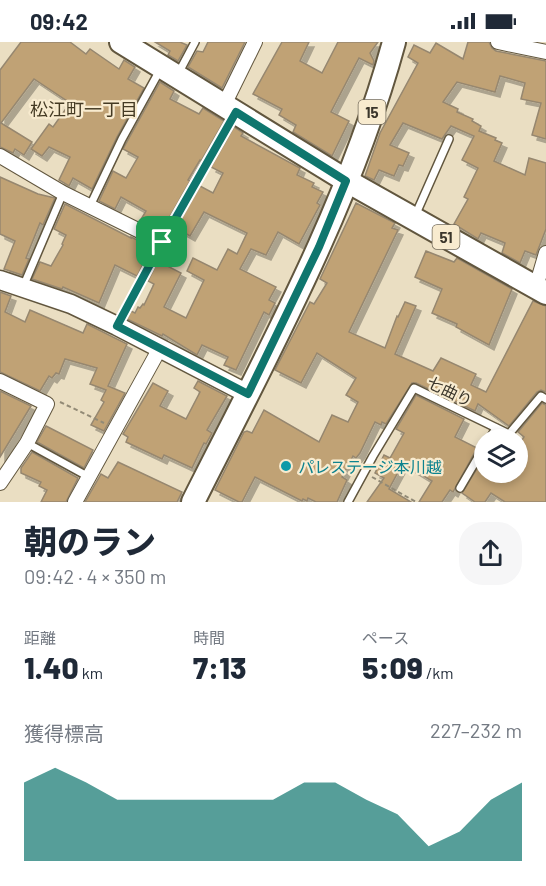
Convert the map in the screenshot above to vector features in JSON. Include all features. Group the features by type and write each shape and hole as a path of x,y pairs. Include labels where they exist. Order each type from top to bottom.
{"main road":[{"name":"51","path":"121,42 346,181 541,290"},
{"name":"15","path":"193,502 319,247 384,78 394,42"}],"street":[{"path":"230,109 255,42"},
{"path":"498,42 546,52"},
{"path":"0,156 63,194 162,242"},
{"path":"541,290 546,253"},
{"path":"0,280 71,304 248,394"},
{"path":"75,502 160,348"},
{"path":"0,381 47,404 27,443 0,483"}],"lane":[{"path":"90,206 122,139 170,71 195,42"},
{"path":"117,326 230,109"},
{"path":"414,219 449,139"},
{"path":"23,287 63,194"},
{"name":"七曲り","path":"348,502 414,388 496,428"},
{"path":"496,428 512,434 540,396 546,399"},
{"path":"27,443 89,477"},
{"path":"460,488 474,464"}],"path":[{"path":"47,404 55,400 115,428"},
{"path":"364,473 416,502"}],"building":[{"path":"21,42 70,42 86,54 90,49 119,69 124,60 135,67 128,79 144,88 92,189 73,178 69,186 59,180 70,157 49,147 42,156 31,149 49,124 53,127 70,103 34,79 1,123 32,142 24,155 15,149 13,153 0,147 0,70"},
{"path":"155,42 180,42 187,45 178,61 168,55 170,51"},
{"path":"208,42 245,42 222,88 188,67 197,51 203,52"},
{"path":"282,42 309,42 300,61 322,73 338,42 378,42 370,53 374,61 373,65 359,58 331,112 349,121 332,156 293,132 296,125 279,115 282,109 253,94"},
{"path":"468,42 489,42 496,51 546,61 546,139 532,135 541,103 521,99 525,83 500,76 495,92 457,82 443,102 473,119 472,121 481,126 479,131 502,143 494,161 525,175 529,158 546,163 546,229 536,255 525,251 520,263 502,253 505,243 481,233 478,239 454,224 468,199 464,197 478,168 462,160 474,136 451,126 442,139 403,123 390,145 409,153 403,166 399,165 394,176 379,170 374,180 365,176 380,133 418,63 408,57 414,45 430,53 436,43 463,59"},
{"path":"160,82 174,91 170,99 199,114 203,108 224,121 188,180 190,181 161,232 140,221 146,211 121,197 115,209 99,201 113,171 126,178 138,157 123,149"},
{"path":"234,127 243,133 241,136 300,168 297,175 314,183 312,187 323,192 317,203 320,205 299,244 278,232 266,255 251,249 240,269 276,287 269,300 275,303 269,315 264,312 236,370 224,365 228,357 202,345 197,355 163,334 162,336 127,319 131,311 135,313 138,307 144,305 154,284 148,281 158,261 181,273 164,307 186,318 204,280 187,271 193,258 217,270 228,249 237,254 247,233 204,212 190,236 176,228 200,186 213,193 223,173 211,167"},
{"path":"0,177 38,194 55,198 43,225 40,223 22,275 4,269 15,241 0,234"},
{"path":"356,203 395,223 392,228 398,230 349,332 385,348 405,302 416,306 395,354 433,371 441,358 476,374 471,385 486,392 533,301 546,306 546,392 541,390 537,392 509,426 478,404 475,411 412,383 386,424 382,422 381,425 375,422 360,453 356,458 353,456 342,477 347,480 337,502 316,502 308,498 307,501 303,499 302,501 255,477 242,502 239,502 215,490 244,432 252,433 264,410 319,442 332,415 348,422 358,402 346,395 356,378 317,353 301,383 275,370 310,302 314,304 327,283 320,279"},
{"path":"65,204 152,247 137,276 115,265 99,303 63,287 62,289 32,279 40,262 51,266 63,245 66,235 54,229"},
{"path":"426,251 454,262 457,258 512,289 489,345 456,327 457,324 432,313 442,289 415,277"},
{"path":"0,292 11,296 5,312 25,322 30,310 83,333 87,324 127,344 108,386 125,393 104,431 91,425 104,402 101,400 106,390 90,384 97,368 65,359 59,374 56,373 52,378 49,376 40,391 0,372"},
{"path":"198,381 227,396 207,430 212,433 206,444 204,443 192,468 164,455 162,459 126,442 128,437 123,434 153,383 168,391 160,406 186,419 200,392 194,388"},
{"path":"0,391 31,406 0,457"},
{"path":"416,395 464,419 455,437 474,446 474,454 453,492 450,490 442,502 419,502 432,481 403,463 389,489 411,502 367,502 384,478 375,473 384,455 390,458 404,433 396,429"},
{"path":"542,403 546,405 546,502 505,502 491,493 485,502 475,502 462,493 474,473 474,483 528,483 528,429 520,429"},
{"path":"46,426 93,450 84,468 37,442"},
{"path":"32,452 78,478 66,502 41,502 47,490 39,486 41,482 21,473 21,468"},
{"path":"118,462 182,492 177,502 85,502 101,474 108,478"}],"place":[{"name":"パレステージ本川越","path":"286,466"}],"district":[{"name":"松江町一丁目","path":"84,109"}],"route":[{"path":"236,112 346,181 333,218 248,394 117,326 162,242 236,112"}]}
